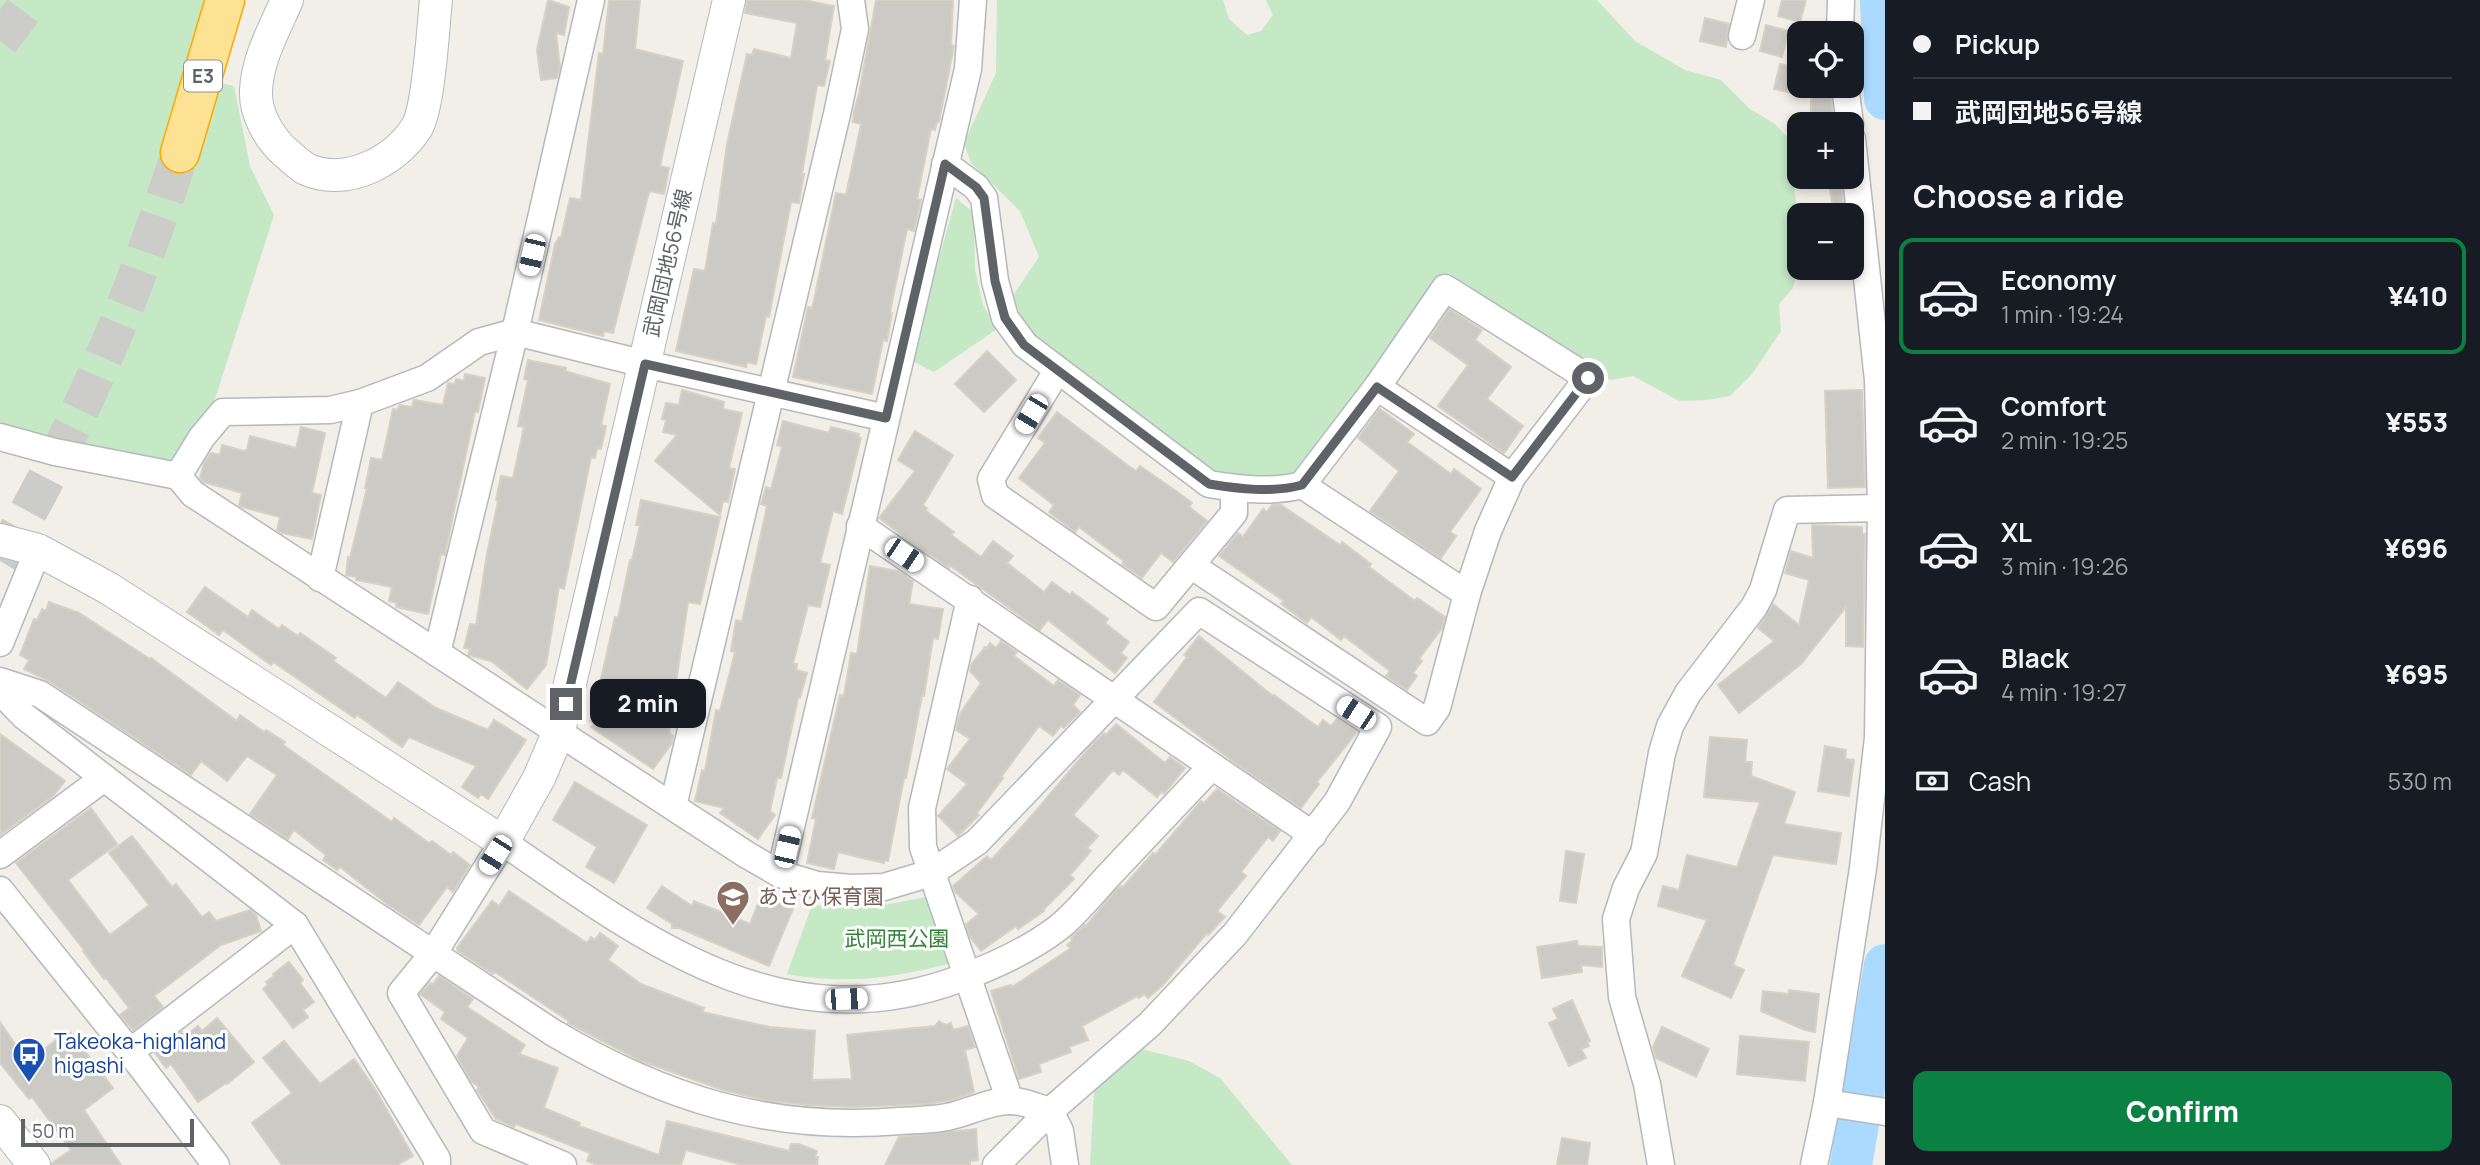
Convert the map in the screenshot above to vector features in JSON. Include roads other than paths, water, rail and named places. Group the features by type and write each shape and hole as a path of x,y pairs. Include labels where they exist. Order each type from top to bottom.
{"highway":[{"name":"E3","path":"180,153 225,0"}],"street":[{"path":"287,0 264,53 256,92 263,124 275,143 306,169 339,176 368,169 394,154 418,126 424,104 436,0"},
{"path":"437,653 515,332 591,0"},
{"name":"武岡団地56号線","path":"503,842 539,778 559,731 729,0"},
{"path":"673,806 769,392 838,114 855,29 851,0"},
{"path":"780,874 968,69 973,0"},
{"path":"1742,36 1751,0"},
{"path":"1840,21 1841,0"},
{"path":"945,164 976,187 984,198 995,281 1005,318 1024,345 1209,484 1234,488 1287,489 1302,485 1377,387 1445,288 1588,378 1512,477 1488,531 1467,594 1437,708 1427,722 1192,566"},
{"path":"1814,1165 1827,1104 1863,868 1878,738 1881,508 1878,380 1857,189"},
{"path":"178,476 202,437 223,412 330,410 360,404 427,378 479,342 515,332 886,418"},
{"path":"1057,371 991,479 995,495 1156,607 1234,513 1234,488"},
{"path":"1377,387 1512,477"},
{"path":"320,578 360,404"},
{"path":"0,437 55,452 178,476 193,494 673,806 780,874 817,884 851,888 884,887 930,873 976,842 1199,611 1378,727 1337,802 1235,934 1150,1024 1050,1111 996,1165"},
{"path":"1302,485 1467,594"},
{"path":"1661,1165 1647,1084 1622,997 1616,919 1626,888 1644,853 1662,753 1670,726 1688,693 1754,607 1763,590 1787,510 1881,508"},
{"path":"860,526 1313,835"},
{"path":"0,540 38,550 108,588 503,842 613,917 667,949 714,971 784,993 827,1000 905,995 1003,962 1059,927 1212,766"},
{"path":"0,643 38,550"},
{"path":"970,599 922,808 923,847 1010,1101"},
{"path":"0,681 40,694 590,1055 662,1088 700,1102 754,1114 846,1124 947,1117 1010,1101 1050,1111 1060,1131 1065,1165"},
{"path":"0,691 24,716 295,925 437,1160 437,1165"},
{"path":"0,855 104,778"},
{"path":"503,842 433,954 401,993 483,1131 564,1165"},
{"path":"0,890 130,1052 216,1165"},
{"path":"130,1052 295,925"},
{"path":"1827,1104 1885,1112"},
{"path":"0,1121 33,1165"}],"waterway":[{"path":"1881,0 1885,99"},
{"path":"1851,1165 1885,965"}],"tunnel":[{"path":"0,41 31,0"},
{"path":"0,561 54,463 102,362 143,259 180,153"}],"place":[{"name":"あさひ保育園","path":"733,927"},
{"name":"Takeoka-highland higashi","path":"29,1084"}],"park label":[{"name":"武岡西公園","path":"897,939"}]}
